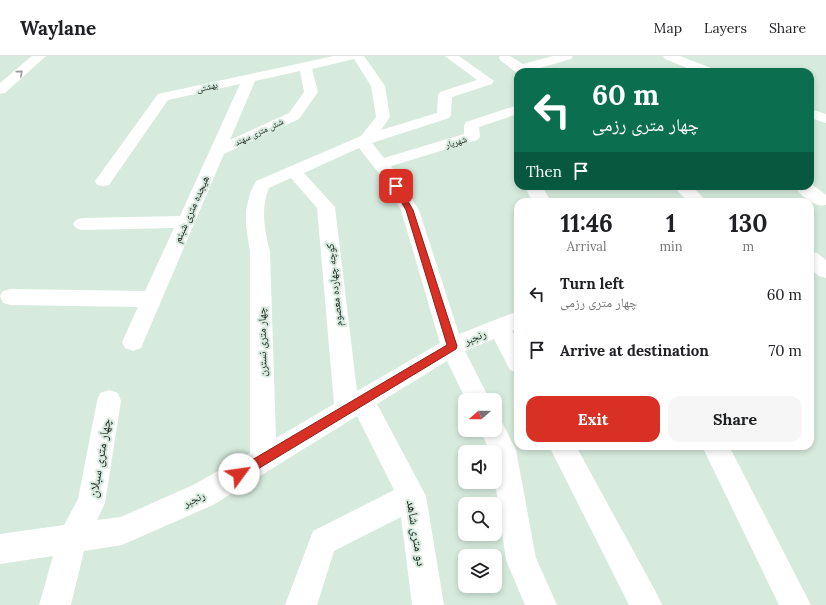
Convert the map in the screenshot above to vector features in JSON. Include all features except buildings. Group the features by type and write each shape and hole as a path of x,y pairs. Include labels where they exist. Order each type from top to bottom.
{"main road":[{"path":"0,90 40,56"},
{"name":"بهشتی","path":"103,181 163,97 352,56"},
{"path":"358,56 378,86 383,117 366,139 362,141 388,174 410,210 452,346 475,393"},
{"name":"چهار متری نسترن","path":"263,460 260,252 255,225 256,196 262,185 362,141 444,115 445,95 487,81 451,56"},
{"path":"525,68 567,56"},
{"path":"669,56 700,68"},
{"path":"505,58 520,68"},
{"name":"شش متری سهند","path":"216,152 294,116 311,92 306,66"},
{"name":"هیجده متری شبنم","path":"133,342 250,77"},
{"name":"شهریار","path":"381,164 472,137 471,126 514,110"},
{"path":"814,114 826,119"},
{"path":"814,125 826,123"},
{"name":"کوچه چهارده معصوم","path":"294,172 326,207 354,405"},
{"path":"686,190 694,198"},
{"path":"807,190 819,201"},
{"path":"82,224 186,222"},
{"path":"814,261 826,271"},
{"path":"10,298 151,299"},
{"path":"508,323 514,347"},
{"name":"رنجبر","path":"0,549 122,531 204,495 452,346 508,323"},
{"name":"چهار متری سبلان","path":"55,605 72,538 91,503 109,401"},
{"name":"دو متری شاهد","path":"354,405 412,496 428,605"},
{"path":"496,437 503,450 521,560 541,605"},
{"path":"564,450 646,605"},
{"path":"717,450 795,605"},
{"path":"301,605 322,541 412,496"}],"route":[{"path":"239,474 452,346 410,210 396,186"}]}
